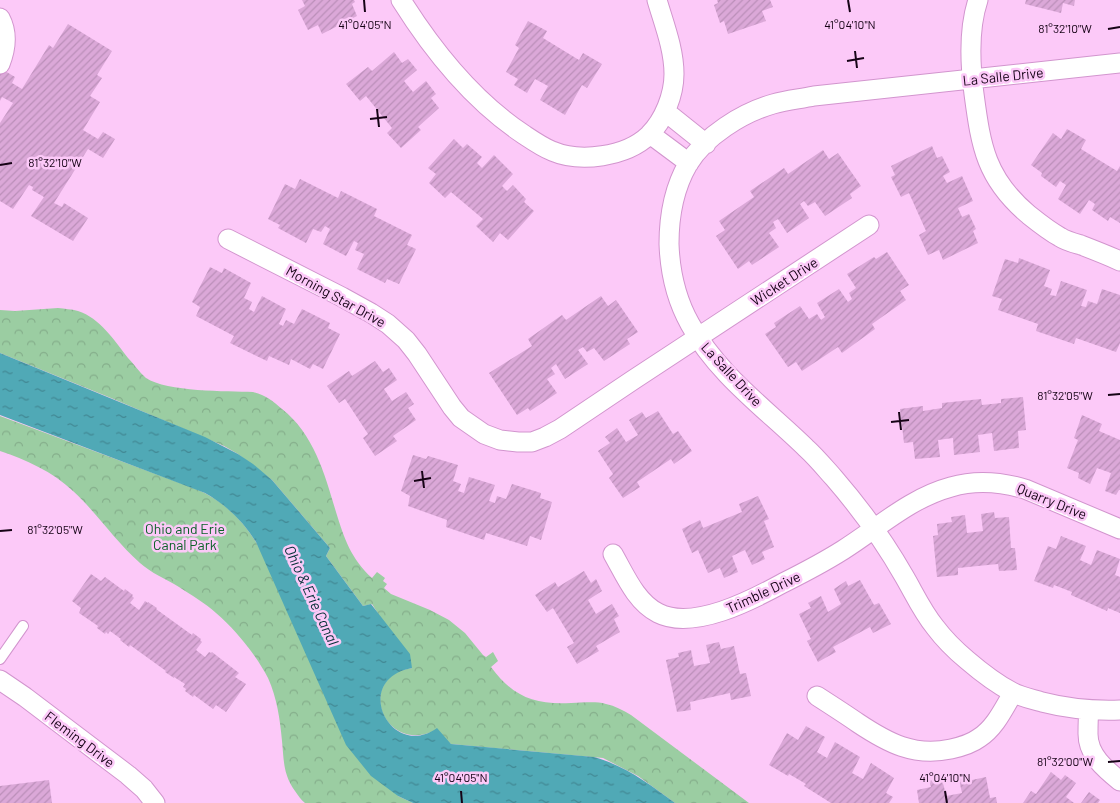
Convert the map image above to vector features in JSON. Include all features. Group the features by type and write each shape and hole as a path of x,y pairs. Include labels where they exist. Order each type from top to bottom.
{"street":[{"path":"401,0 458,77 494,113 538,144 552,151 584,158 600,157 632,146 650,134 666,112 672,93 674,74 672,54 657,0"},
{"path":"978,0 972,26 972,79 978,129 992,172 1000,186 1026,213 1060,238 1120,260"},
{"path":"0,18 6,40 0,64"},
{"name":"La Salle Drive","path":"1120,63 814,96 771,105 745,116 718,133 706,144 689,163 681,179 670,216 671,268 675,287 689,323 698,337 732,378 808,450 848,495 874,529 903,574 921,607 951,646 993,681 1014,693 1062,707 1089,711 1120,710"},
{"path":"666,112 706,144"},
{"path":"650,134 689,163"},
{"name":"Wicket Drive","path":"698,337 869,225"},
{"name":"Morning Star Drive","path":"228,239 350,301 388,324 406,340 417,354 461,418 484,434 500,440 532,442 545,437 560,429 698,337"},
{"name":"Quarry Drive","path":"874,529 897,513 936,492 952,487 982,483 1010,485 1026,489 1120,529"},
{"name":"Trimble Drive","path":"613,554 631,586 648,607 669,618 697,617 736,606 766,592 842,551 874,529"},
{"name":"Fleming Drive","path":"0,680 128,775 144,789 155,803"},
{"path":"817,696 884,739 904,748 928,751 945,750 979,739 995,722 1014,693"},
{"path":"1089,711 1088,736 1092,752 1097,760 1120,781"}],"lane":[{"path":"0,659 23,626"}],"green space":[{"path":"70,309 86,314 100,324 143,376 156,383 198,390 253,392 279,406 293,419 310,443 323,470 349,548 353,556 372,578 377,572 385,578 383,581 387,584 384,588 391,594 449,620 465,633 486,657 493,652 498,661 491,667 516,692 526,697 546,702 598,703 619,708 749,803 675,803 638,776 603,758 451,744 434,731 418,735 404,733 393,727 385,717 381,705 381,693 386,681 397,672 412,668 372,604 363,606 326,556 330,548 272,480 238,454 224,446 0,353 0,310 15,311"},
{"name":"Ohio and Erie Canal Park","path":"0,416 196,489 222,504 230,511 244,525 256,542 398,796 413,803 305,803 291,785 286,773 276,701 268,678 245,643 223,619 207,606 140,563 65,484 38,467 0,451"}],"water":[{"name":"Ohio & Erie Canal","path":"0,353 205,437 238,454 272,480 330,548 326,556 363,606 371,604 410,654 412,668 393,675 383,687 381,701 384,715 393,727 405,734 420,735 437,728 451,744 594,757 627,770 675,803 413,803 398,796 371,776 346,745 256,542 240,520 227,508 205,493 0,415"}],"building":[{"path":"302,0 354,0 355,2 352,4 357,16 322,34 318,25 308,30 298,10 305,6"},
{"path":"717,0 770,0 773,7 762,11 766,21 728,34 724,21 720,23 714,5 718,3"},
{"path":"1026,0 1075,0 1074,6 1063,3 1061,13 1025,4"},
{"path":"528,21 547,31 543,38 579,60 583,53 602,64 587,88 582,85 565,115 540,100 548,86 535,79 527,93 514,85 518,79 506,72 519,48 515,45"},
{"path":"68,24 112,51 97,75 102,78 90,96 100,102 83,130 98,139 103,132 115,139 103,158 88,149 54,203 62,207 64,203 88,218 73,241 31,216 44,197 32,190 33,187 29,185 13,209 0,201 0,123 13,103 2,97 0,101 0,68 15,77 12,83 22,89 49,45 53,48"},
{"path":"394,52 402,63 408,59 417,70 404,81 413,92 426,81 436,94 431,98 439,108 418,127 421,130 401,148 387,133 392,128 366,96 360,101 346,84 368,67 372,71"},
{"path":"1067,129 1086,140 1081,149 1117,171 1120,166 1120,223 1110,217 1108,221 1092,210 1095,204 1089,200 1080,214 1058,199 1066,185 1060,181 1056,187 1041,176 1042,173 1031,165 1053,133 1061,139"},
{"path":"454,139 463,148 467,144 482,157 477,163 482,168 494,155 513,174 502,186 507,191 513,185 526,199 524,202 534,211 508,240 500,233 493,242 476,226 483,219 451,192 445,198 429,183 436,174 428,168"},
{"path":"932,146 937,158 942,156 950,172 943,176 947,183 962,176 973,201 958,208 962,217 969,214 976,229 973,231 978,243 943,260 939,250 928,255 919,235 926,231 909,193 901,197 891,177 895,175 891,166"},
{"path":"823,150 829,159 838,153 861,186 850,194 852,198 825,216 815,202 808,206 804,201 800,204 809,218 787,233 778,219 773,222 776,228 769,233 779,247 752,265 749,261 738,269 716,236 725,230 719,221 754,197 750,191 784,168 788,174"},
{"path":"300,179 338,198 341,191 377,209 374,216 412,235 407,245 416,249 399,284 387,279 385,283 357,269 364,254 355,250 358,243 354,241 346,256 323,244 330,229 325,226 321,232 313,229 306,243 278,228 280,225 268,219 285,184 295,189"},
{"path":"887,252 909,285 900,291 906,300 872,324 875,329 842,353 838,347 802,371 796,362 788,367 765,334 776,327 774,323 800,306 809,319 817,314 821,320 825,317 817,303 839,289 848,302 852,299 849,293 856,288 847,274 874,257 876,259"},
{"path":"1019,258 1050,270 1044,286 1052,289 1050,295 1056,296 1061,281 1087,290 1081,306 1086,307 1088,301 1097,304 1102,289 1120,295 1120,343 1116,352 1076,338 1074,344 1036,331 1038,324 998,310 1002,299 992,296 1005,259 1018,263"},
{"path":"210,267 222,273 224,268 251,283 244,298 252,302 249,309 254,312 262,296 286,309 279,324 283,326 286,320 294,324 302,309 330,323 328,328 340,334 323,369 313,364 310,369 291,359 289,365 269,356 267,361 230,343 234,336 196,316 200,307 192,302"},
{"path":"601,296 608,306 616,300 638,332 627,339 630,344 604,361 594,348 587,352 583,347 578,350 588,364 565,379 556,364 551,368 555,374 547,379 557,393 530,411 528,408 517,415 489,373 532,346 528,339 562,315 566,320"},
{"path":"375,361 383,372 389,368 397,380 384,389 392,401 406,392 414,404 408,408 416,420 393,436 397,441 375,456 363,438 368,434 345,399 339,403 327,386 349,371 352,376"},
{"path":"1023,397 1026,430 1018,431 1019,448 994,451 992,433 978,435 980,452 954,455 953,438 938,440 940,457 915,459 913,442 904,443 900,409 923,406 923,411 942,408 942,403 981,399 982,405 1001,403 1001,399"},
{"path":"658,411 673,434 678,431 692,451 674,464 671,459 637,482 640,487 623,498 609,478 613,474 598,451 610,443 605,437 617,428 626,442 638,435 629,420 642,412 646,418"},
{"path":"1082,415 1102,424 1099,431 1120,440 1120,490 1116,495 1105,491 1111,473 1097,468 1090,484 1078,478 1079,473 1067,468 1078,440 1074,438"},
{"path":"413,455 426,459 428,456 458,465 453,481 461,484 458,491 464,493 469,477 495,485 489,501 495,503 497,496 506,499 512,484 541,493 540,498 552,502 541,540 530,536 527,546 486,533 484,540 446,527 447,520 408,506 410,496 401,491"},
{"path":"758,496 769,519 764,521 774,547 762,552 765,559 752,565 745,550 732,556 738,572 724,578 720,568 708,573 698,550 692,553 682,529 700,520 703,528 742,512 739,504"},
{"path":"994,512 995,518 1009,517 1011,548 1015,548 1017,570 999,571 998,564 958,568 958,575 937,577 933,536 938,535 937,524 952,522 951,517 965,515 967,533 983,531 981,514"},
{"path":"1061,536 1086,546 1080,560 1091,565 1097,550 1120,559 1115,575 1120,577 1120,613 1108,608 1107,611 1071,595 1072,592 1054,585 1053,588 1034,581 1048,546 1056,549"},
{"path":"584,571 591,583 596,579 602,591 588,600 596,614 612,604 619,616 614,619 620,632 596,646 599,651 577,664 567,647 574,643 553,608 547,612 535,595 555,582 558,587"},
{"path":"91,574 101,581 105,577 124,591 125,589 133,595 134,598 130,603 139,610 145,601 157,608 192,635 193,633 201,639 202,642 196,650 205,657 209,652 212,652 239,673 235,677 246,684 226,712 216,705 213,709 194,695 193,697 185,691 186,689 183,687 185,684 165,672 130,645 129,647 110,631 108,634 106,632 105,634 97,628 98,626 79,613 81,608 72,601"},
{"path":"860,580 874,605 879,603 891,624 873,633 870,627 833,647 836,652 818,662 807,641 811,639 799,614 811,608 808,603 821,596 828,612 841,604 834,589 846,581 848,586"},
{"path":"719,642 721,649 734,646 740,674 746,673 751,696 731,700 730,693 690,702 691,710 677,712 666,660 679,657 678,653 691,650 694,666 710,663 706,645"},
{"path":"806,726 825,737 817,752 827,758 835,742 860,757 852,773 863,779 871,763 894,778 886,793 893,797 889,803 831,803 804,786 806,784 769,765 787,733 798,740"},
{"path":"971,772 972,780 986,777 990,798 996,797 997,803 919,803 917,790 931,787 929,781 942,778 946,796 962,793 958,775"},
{"path":"1051,772 1061,780 1065,775 1076,783 1066,797 1074,803 1023,803 1031,791 1036,794"},
{"path":"49,780 52,803 0,803 0,786"},
{"path":"1089,792 1100,800 1098,803 1081,803"}]}
